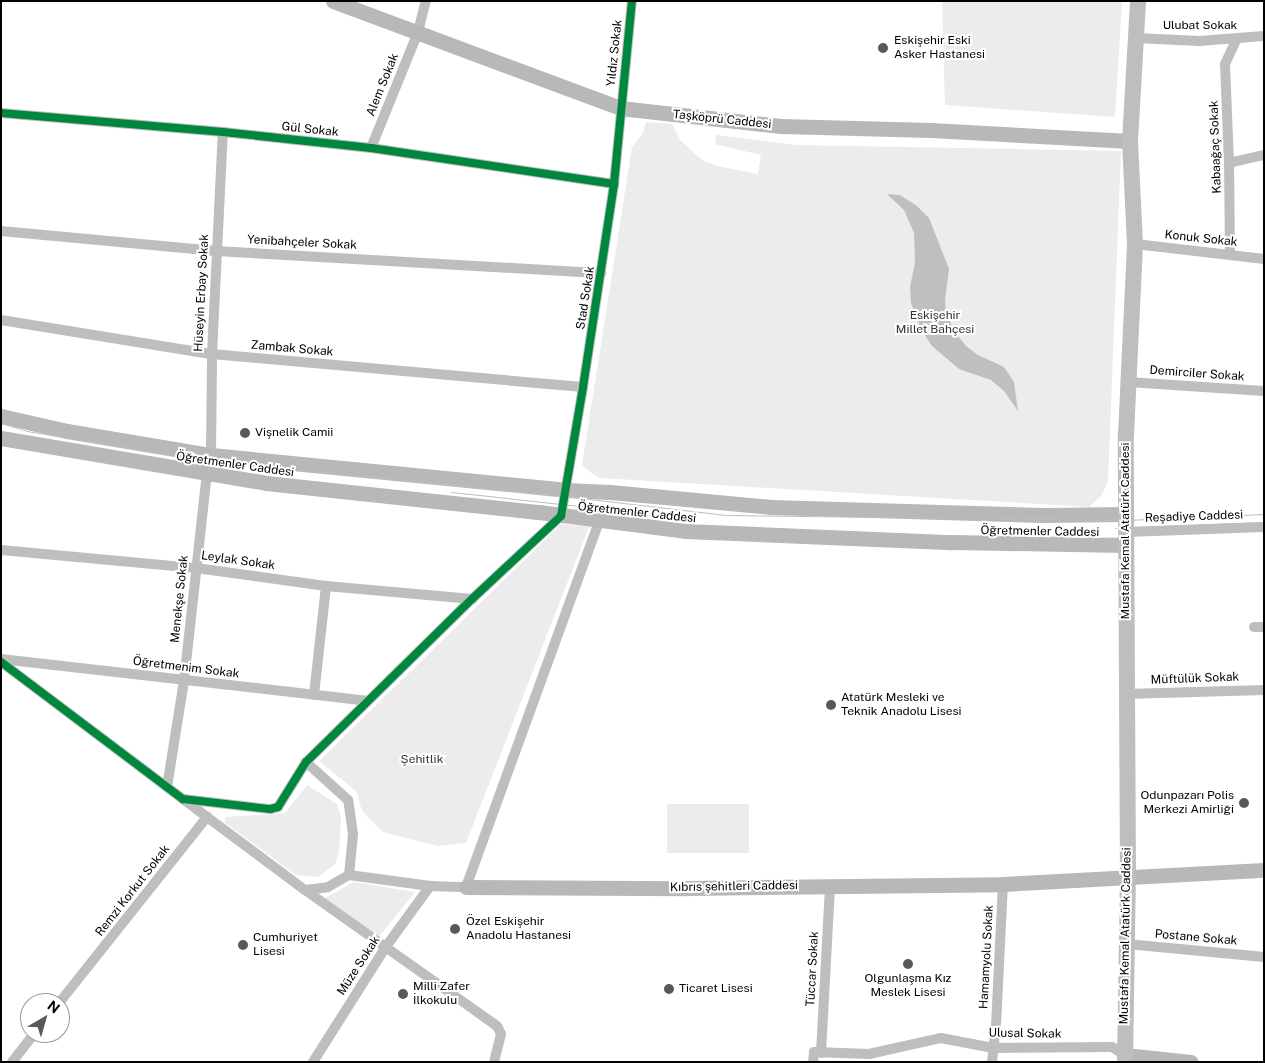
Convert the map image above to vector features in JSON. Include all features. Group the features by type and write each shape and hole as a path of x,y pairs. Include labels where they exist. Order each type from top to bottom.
{"main road":[{"name":"Taşköprü Caddesi","path":"333,1 562,88 620,108 780,126 931,130 1130,141"},
{"name":"Mustafa Kemal Atatürk Caddesi","path":"1125,1058 1128,877 1125,514 1134,244 1130,141 1138,1"},
{"name":"Öğretmenler Caddesi","path":"1,416 67,431 211,455 771,508 1043,515 1125,514"},
{"name":"Öğretmenler Caddesi","path":"5,440 266,483 684,531 952,542 1126,538"},
{"path":"1003,884 1264,870"},
{"name":"Kıbrıs şehitleri Caddesi","path":"466,887 1003,884"},
{"path":"1125,1058 1191,1062"}],"street":[{"name":"Alem Sokak","path":"371,148 418,32 426,1"},
{"name":"Yıldız Sokak","path":"620,108 632,1"},
{"name":"Ulubat Sokak","path":"1136,38 1236,40 1264,36"},
{"name":"Kabaağaç Sokak","path":"1230,255 1225,64 1236,40"},
{"name":"Stad Sokak","path":"561,516 614,184 620,108"},
{"name":"Gül Sokak","path":"1,113 223,132 371,148 614,184"},
{"name":"Hüseyin Erbay Sokak","path":"211,455 212,354 223,132"},
{"path":"1229,163 1264,155"},
{"name":"Yenibahçeler Sokak","path":"1,231 216,251 601,273"},
{"name":"Konuk Sokak","path":"1134,244 1264,259"},
{"name":"Zambak Sokak","path":"1,320 212,354 583,387"},
{"name":"Demirciler Sokak","path":"1128,382 1264,391"},
{"name":"Menekşe Sokak","path":"168,787 184,681 207,473"},
{"path":"183,799 270,809 278,807 306,762 472,599 561,516"},
{"path":"304,890 328,887 350,875 430,886 466,887 598,521"},
{"name":"Reşadiye Caddesi","path":"1126,538 1264,527"},
{"name":"Leylak Sokak","path":"1,550 196,568 326,586 472,599"},
{"path":"314,695 326,586"},
{"path":"1,661 304,890 497,1026 500,1034 494,1062"},
{"name":"Öğretmenim Sokak","path":"1,661 367,701"},
{"name":"Müftülük Sokak","path":"1126,694 1264,690"},
{"path":"306,762 348,800 353,834 350,875"},
{"name":"Remzi Korkut Sokak","path":"68,993 207,817"},
{"name":"Hamamyolu Sokak","path":"992,1062 1003,884"},
{"name":"Müze Sokak","path":"313,1062 385,948 430,886"},
{"name":"Tüccar Sokak","path":"821,1053 830,886"},
{"name":"Postane Sokak","path":"1127,944 1264,957"},
{"name":"Ulusal Sokak","path":"821,1053 869,1054 940,1038 993,1048 1112,1047 1125,1058"},
{"path":"12,1062 27,1043"},
{"path":"813,1062 814,1052 821,1053"}],"green space":[{"path":"942,1 1122,1 1115,117 945,105"},
{"name":"Eskişehir Millet Bahçesi","path":"646,122 672,124 680,140 702,160 717,166 758,174 761,155 715,144 716,135 796,145 1121,151 1108,482 1101,496 1089,507 600,478 590,472 582,465 632,147 643,133"},
{"name":"Şehitlik","path":"561,524 589,527 466,843 438,846 383,832 362,811 356,791 319,761"},
{"path":"307,785 337,804 341,818 339,852 335,864 318,877 296,875 224,822 226,817 285,813"},
{"path":"667,804 749,804 749,853 667,853"},
{"path":"354,882 415,892 378,938 325,898"}],"shaded area":[{"path":"887,194 900,195 917,206 929,218 949,269 945,300 946,312 954,331 966,346 978,355 1004,367 1014,382 1018,411 1004,391 991,380 959,369 932,346 922,331 911,303 910,287 915,262 914,233 904,210"}],"tram line":[{"path":"1,423 27,431 204,460 564,496 726,515 1126,520 1264,514"},
{"path":"451,492 618,510"},
{"path":"1115,528 1264,522"}],"cycle path":[{"path":"1,662 183,799 270,809 278,807 306,762 472,599 561,516 614,184 632,1"},
{"path":"1,113 223,132 371,148 614,184"}],"place":[{"name":"Eskişehir Eski Asker Hastanesi","path":"883,48"},
{"name":"Vişnelik Camii","path":"245,433"},
{"name":"Atatürk Mesleki ve Teknik Anadolu Lisesi","path":"831,705"},
{"name":"Odunpazarı Polis Merkezi Amirliği","path":"1244,803"},
{"name":"Özel Eskişehir Anadolu Hastanesi","path":"455,929"},
{"name":"Cumhuriyet Lisesi","path":"243,945"},
{"name":"Olgunlaşma Kız Meslek Lisesi","path":"908,964"},
{"name":"Ticaret Lisesi","path":"669,989"},
{"name":"Milli Zafer İlkokulu","path":"403,994"}]}
